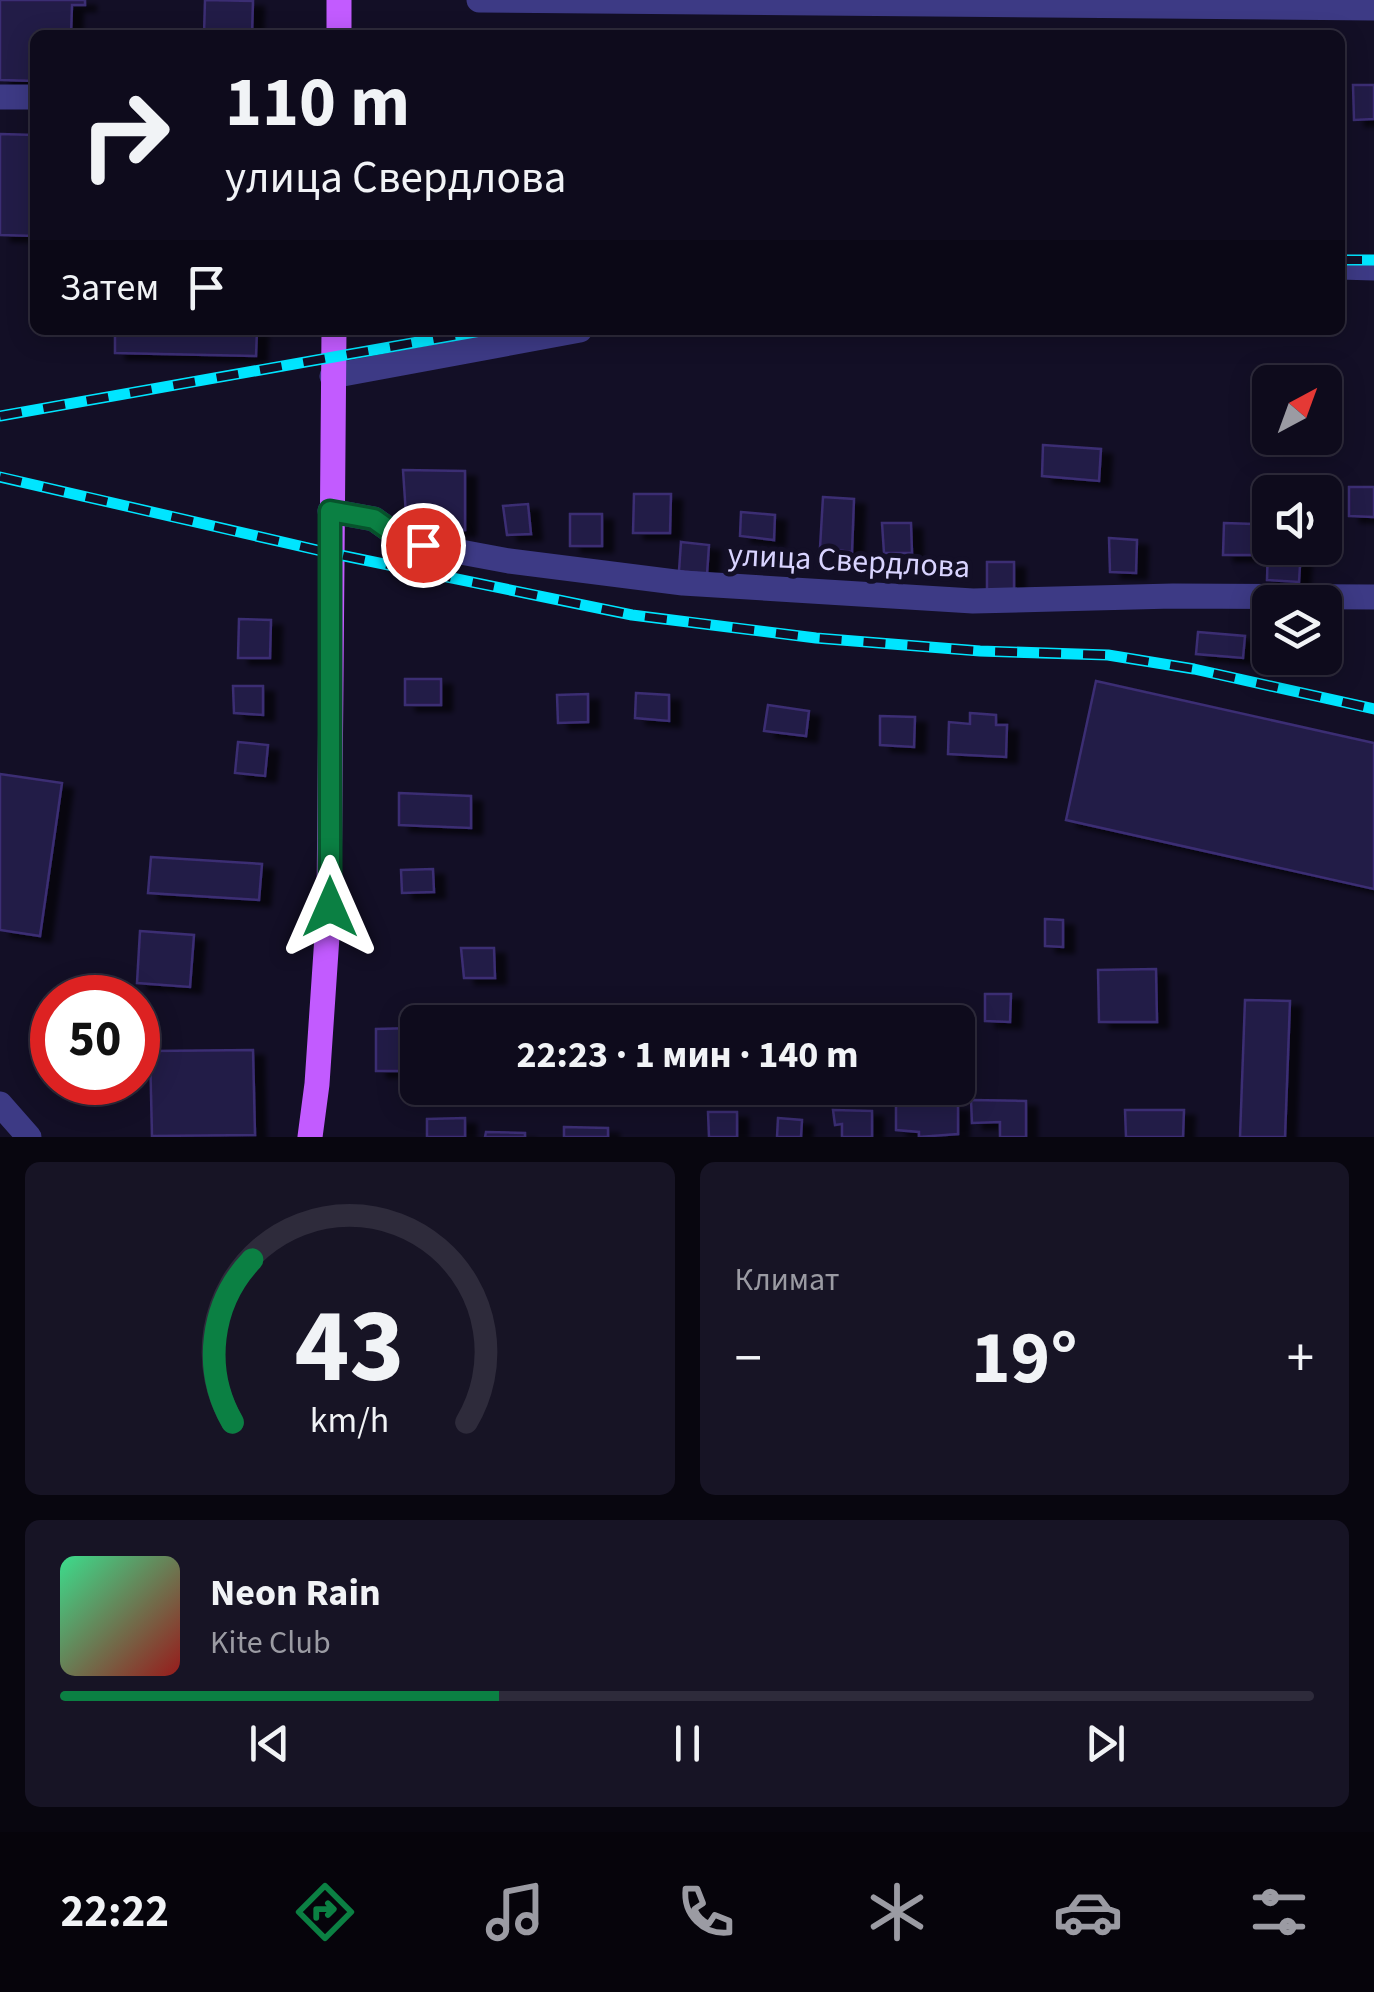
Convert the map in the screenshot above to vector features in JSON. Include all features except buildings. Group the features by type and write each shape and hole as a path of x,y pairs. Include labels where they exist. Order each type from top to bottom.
{"main road":[{"path":"339,0 339,30"},
{"path":"310,1137 318,1084 330,907 334,335"}],"street":[{"path":"479,0 1374,8"},
{"path":"0,97 30,97"},
{"path":"1345,267 1374,268"},
{"path":"332,376 553,335"},
{"name":"улица Свердлова","path":"330,511 374,519 395,534 423,545 509,561 682,583 973,601 1173,596 1374,597"},
{"path":"0,1104 30,1137"}],"railway":[{"path":"1345,260 1374,260"},
{"path":"0,416 458,335"},
{"path":"0,477 330,553 632,615 816,638 980,651 1108,655 1194,669 1374,709"}],"route":[{"path":"330,907 330,511 374,519 395,534 423,545"}]}
